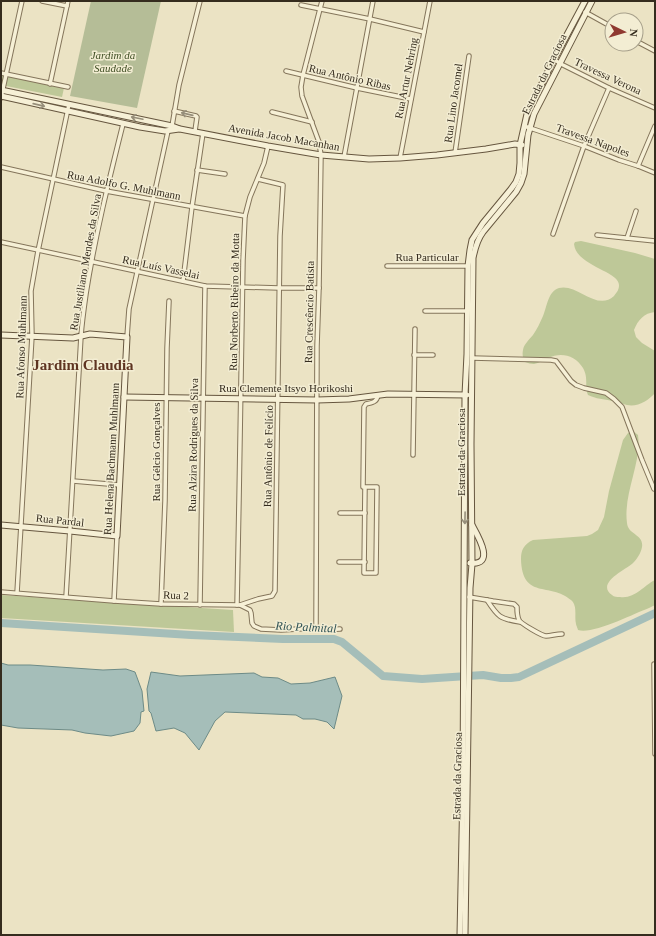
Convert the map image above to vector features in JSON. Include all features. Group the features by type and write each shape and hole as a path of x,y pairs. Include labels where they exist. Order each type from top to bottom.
{"main road":[{"name":"Estrada da Graciosa","path":"460,935 466,686 469,597 472,564 472,258 478,239 482,232 516,192 521,183 524,174 530,128 534,114 583,11 585,1"},
{"name":"Estrada da Graciosa","path":"467,670 465,563 465,395 468,266 470,250 472,240 477,231 516,182 519,174 520,144 529,109 554,59 583,11 592,1"},
{"path":"2,90 164,124 170,128"},
{"name":"Avenida Jacob Macanhan","path":"1,97 123,124 157,130 180,128 321,155 369,159 400,158 455,153 515,144 527,146"},
{"path":"1,335 73,338 90,334 127,337"},
{"name":"Rua Helena Bachmann Muhlmann","path":"117,536 127,337"},
{"name":"Rua Clemente Itsyo Horikoshi","path":"124,397 318,400 349,399 388,394 471,395"},
{"path":"465,563 472,564 479,562 483,559 484,553 482,544 471,524"},
{"name":"Rua Pardal","path":"1,525 117,536"},
{"name":"Estrada da Graciosa","path":"465,935 466,686"}],"street":[{"path":"1,97 22,1"},
{"path":"42,1 67,6"},
{"path":"50,84 68,1"},
{"name":"Rua Helena Bachmann Muhlmann","path":"127,337 129,309 137,272 179,85 200,1"},
{"name":"Rua Crescêncio Batista","path":"316,628 317,346 321,155 319,142 302,96 301,87 322,1"},
{"path":"344,157 373,1"},
{"name":"Rua Artur Nehring","path":"400,158 430,1"},
{"path":"301,6 370,19 424,32"},
{"path":"583,11 604,23"},
{"path":"644,45 655,51"},
{"name":"Rua Lino Jacomel","path":"455,153 470,56"},
{"name":"Travessa Verona","path":"554,59 559,64 608,88 655,108"},
{"name":"Rua Antônio Ribas","path":"286,71 411,99"},
{"path":"1,72 68,87"},
{"path":"553,234 584,146 608,88"},
{"name":"Rua Afonso Muhlmann","path":"17,593 32,336 31,291 69,104"},
{"path":"174,111 196,116 195,131"},
{"path":"272,112 312,122"},
{"name":"Rua Justiliano Mendes da Silva","path":"66,597 80,336 86,294 106,191 123,124"},
{"name":"Travessa Napoles","path":"524,126 584,146 655,173"},
{"path":"638,166 655,126"},
{"path":"183,281 203,133"},
{"name":"Rua Norberto Ribeiro da Motta","path":"239,605 245,216 250,197 264,163 268,146"},
{"name":"Rua Adolfo G. Muhlmann","path":"1,167 106,191 245,216"},
{"path":"197,170 225,174"},
{"name":"Rua Antônio de Felício","path":"239,605 258,598 272,596 275,591 280,236 283,185 258,178"},
{"path":"627,238 636,210"},
{"path":"597,234 655,241"},
{"name":"Rua Luís Vasselai","path":"1,242 205,286 243,288 319,288"},
{"name":"Rua Particular","path":"387,266 468,266"},
{"name":"Rua Alzira Rodrigues da Silva","path":"200,605 205,286"},
{"name":"Rua Gélcio Gonçalves","path":"161,604 165,501 169,301"},
{"path":"425,311 467,312"},
{"path":"413,455 415,329"},
{"path":"414,355 433,355"},
{"path":"472,358 556,361 571,381 576,385 606,393 622,407 654,489"},
{"path":"365,487 377,488 376,573 364,572 365,487 363,487 364,407 366,404 374,402 378,395"},
{"path":"73,481 120,485"},
{"path":"340,513 365,513"},
{"name":"Rua Helena Bachmann Muhlmann","path":"114,601 117,536"},
{"path":"339,562 365,562"},
{"name":"Rua 2","path":"1,592 161,604 239,605"},
{"path":"469,597 514,604 517,607 520,622"},
{"path":"487,600 496,614 509,620 520,622 541,635 546,636 562,634"},
{"path":"239,605 250,610 252,623 257,628 281,630 316,628 322,630 340,629"},
{"path":"655,664 655,754"}],"green space":[{"name":"Jardim da Saudade","path":"91,1 161,1 137,108 70,96"},
{"path":"1,75 64,88 62,97 1,85"},
{"path":"581,241 655,259 655,312 642,318 637,323 634,330 636,337 642,343 655,351 655,393 649,399 639,404 627,405 588,395 586,389 585,372 583,368 576,360 567,356 553,356 534,364 525,362 523,353 524,346 537,328 552,292 559,288 573,289 601,301 607,300 614,296 618,291 619,285 617,280 589,263 577,252 574,244 575,242"},
{"path":"633,431 638,435 639,445 626,512 628,527 641,539 642,547 639,556 633,563 614,577 607,586 612,595 617,597 625,597 635,594 655,580 655,605 593,630 578,630 575,621 574,605 571,600 563,595 538,588 526,580 521,559 522,553 525,545 533,540 587,536 598,530 604,517 609,491 623,440 628,433"},
{"path":"1,595 233,610 234,632 1,618"}],"water":[{"path":"1,663 8,665 103,670 126,669 135,672 142,691 144,711 141,712 140,723 134,731 111,736 72,730 18,728 1,725"},
{"path":"151,672 180,676 254,673 262,677 278,678 291,684 310,683 335,677 342,696 334,729 327,722 315,719 303,719 296,715 225,712 215,721 199,750 185,733 174,728 156,731 151,713 149,711 147,689"}],"waterway":[{"name":"Rio Palmital","path":"1,623 191,635 283,639 334,639 342,642 383,676 422,679 483,675 511,678 519,677 655,613"}],"district":[{"name":"Jardim Claudia","path":"83,365"}]}
